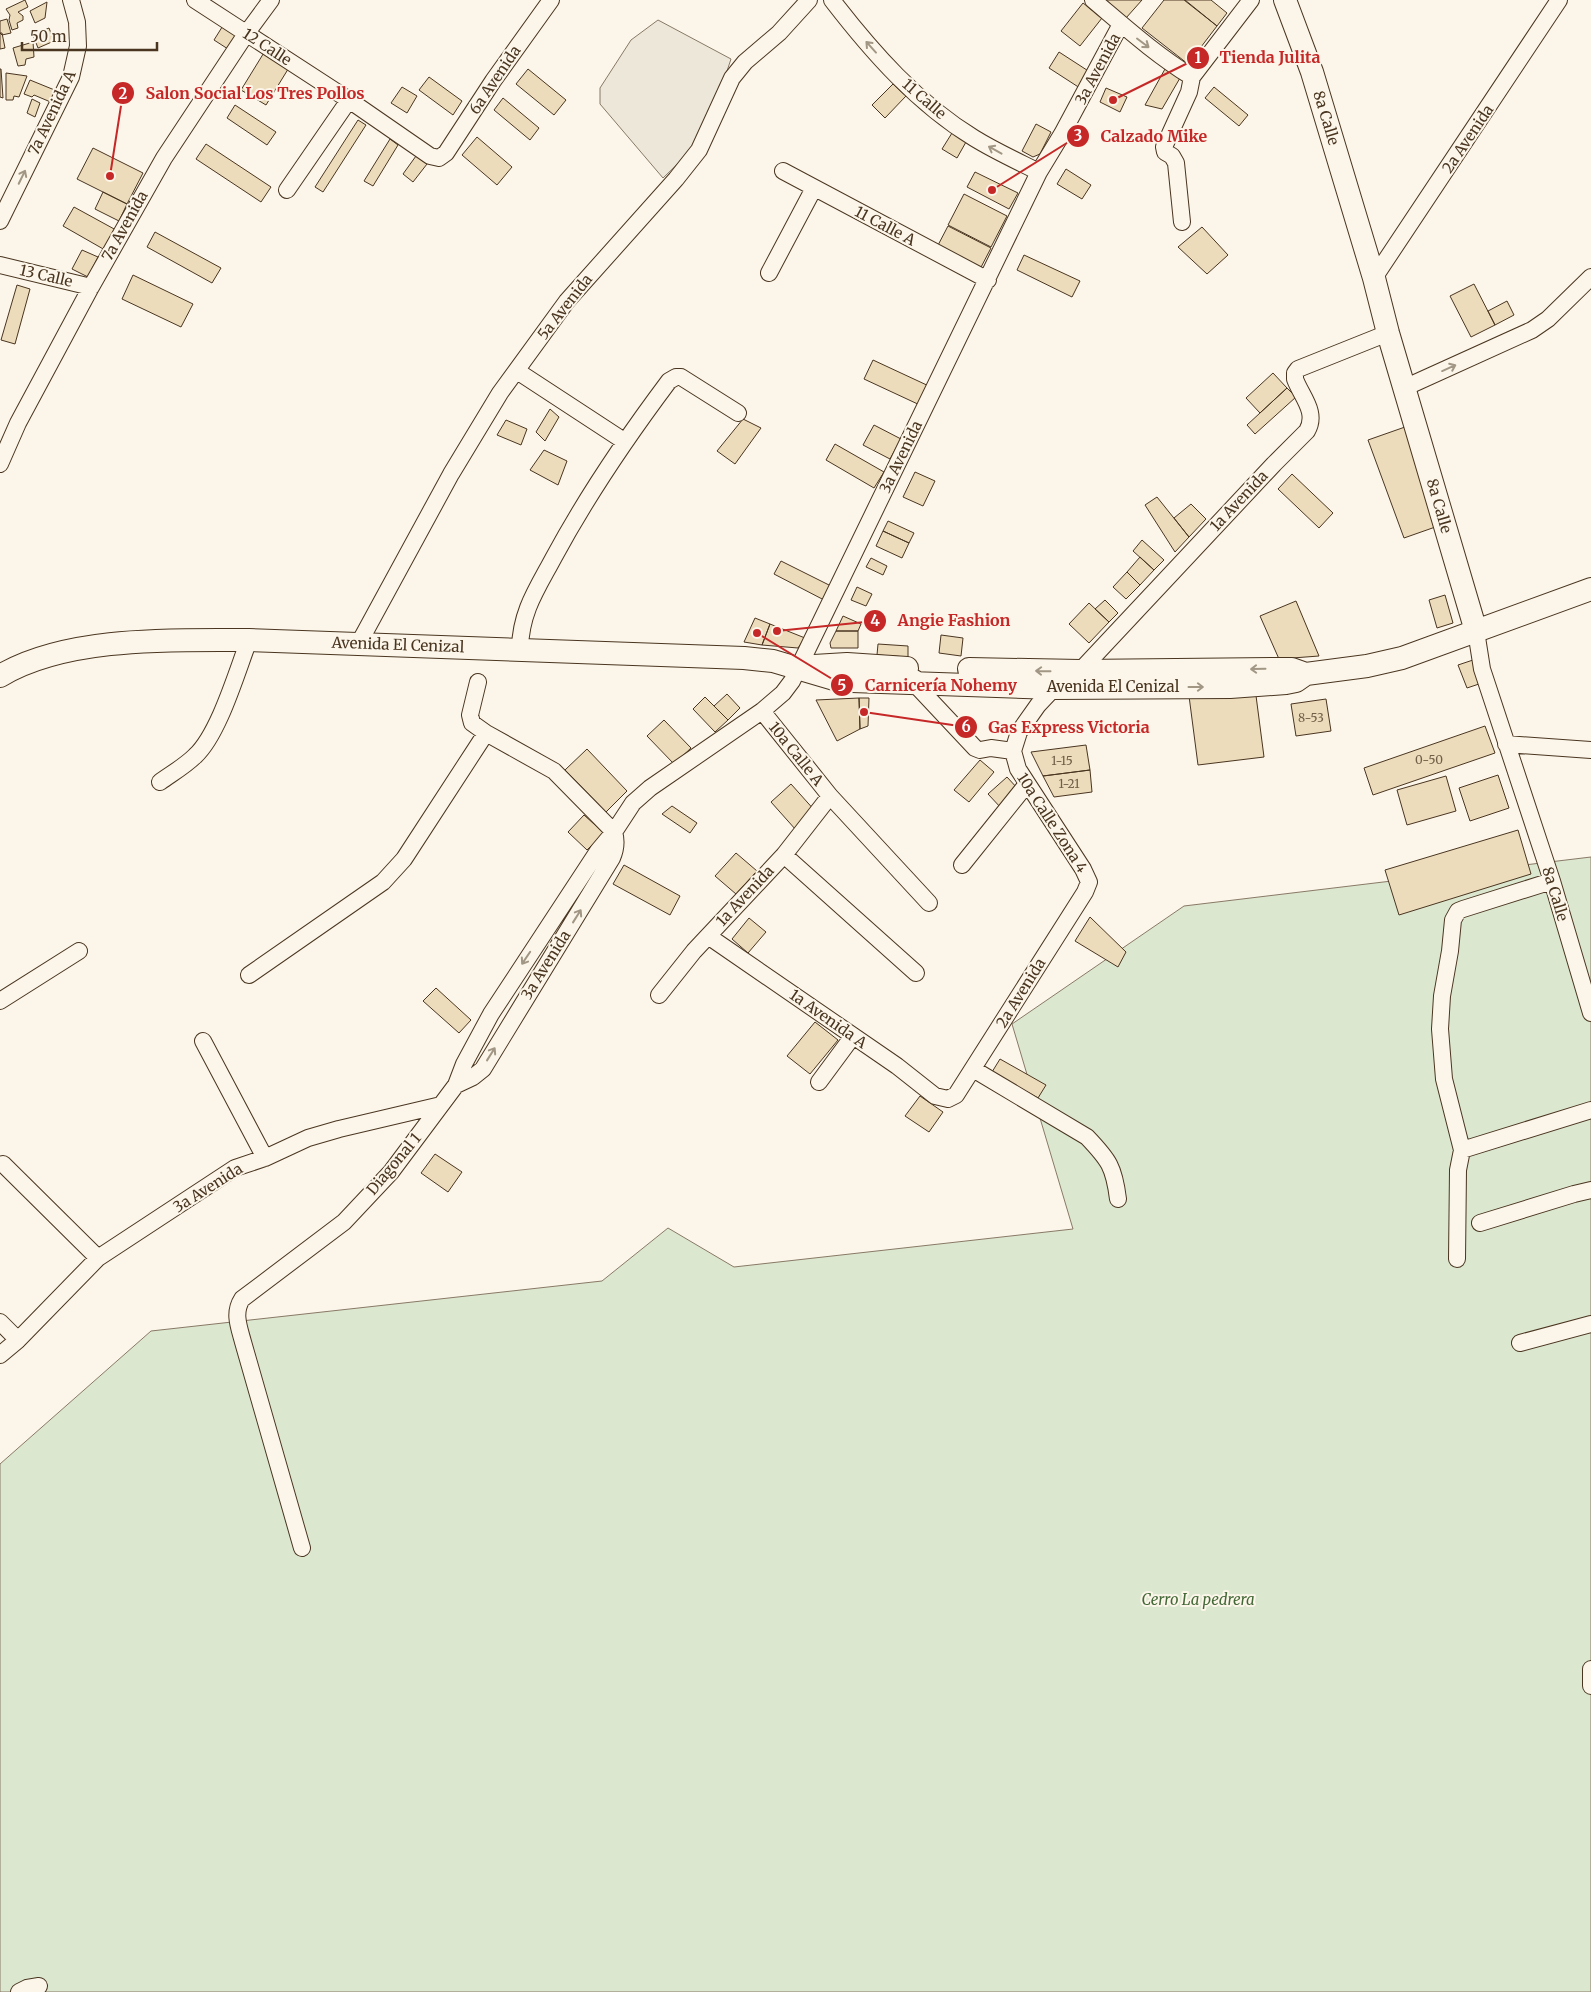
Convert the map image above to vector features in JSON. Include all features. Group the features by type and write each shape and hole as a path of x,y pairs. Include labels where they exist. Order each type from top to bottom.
{"street":[{"name":"7a Avenida A","path":"0,221 71,76 78,46 77,22 71,0"},
{"name":"12 Calle","path":"195,0 349,100 430,156 439,158"},
{"name":"7a Avenida","path":"0,464 18,424 91,287 164,158 246,34 271,0"},
{"name":"6a Avenida","path":"439,158 446,153 493,81 551,0"},
{"name":"5a Avenida","path":"358,643 451,474 496,400 572,296 676,179 699,150 732,78 738,69 779,33 809,0"},
{"name":"11 Calle","path":"832,0 868,44 923,100 974,138 1039,172"},
{"path":"1093,0 1170,63 1192,77"},
{"path":"1182,222 1176,163 1172,156 1165,152 1164,147 1189,92 1192,77 1251,0"},
{"name":"8a Calle","path":"1285,0 1312,72 1374,278 1388,333 1476,631 1482,669 1552,881 1591,1013"},
{"name":"2a Avenida","path":"1374,278 1559,0"},
{"name":"3a Avenida","path":"0,1355 18,1340 98,1258 235,1168 265,1158 308,1138 441,1105 456,1085 473,1077 482,1068 612,858 616,850 614,832 633,803 650,788 762,711 783,693 800,668 1039,172 1066,127 1122,24"},
{"path":"287,190 349,100"},
{"name":"11 Calle A","path":"783,172 988,280"},
{"path":"769,273 814,188"},
{"name":"13 Calle","path":"0,265 91,287"},
{"path":"1404,388 1532,330 1548,319 1591,277"},
{"name":"1a Avenida","path":"1054,688 1080,671 1307,431 1311,420 1311,412 1295,379 1295,373 1298,369 1388,333"},
{"path":"517,371 624,441"},
{"path":"520,648 521,629 532,598 576,518 624,441 669,381 676,377 684,379 738,413"},
{"name":"Avenida El Cenizal","path":"915,676 1080,671 1280,669 1292,669 1306,674 1367,666 1402,658 1591,589"},
{"name":"Avenida El Cenizal","path":"0,676 37,659 71,650 181,640 249,640 520,648 744,658 773,661 800,668 847,664 915,676 1054,688 1230,687 1286,683 1296,681 1306,674"},
{"path":"160,782 195,756 206,743 215,726 249,640"},
{"path":"915,676 975,748 980,750 991,748 1013,751 1019,732 1038,705 1054,688"},
{"path":"478,682 470,719 472,723 554,772 614,832"},
{"name":"10a Calle A","path":"762,711 830,796 929,903"},
{"path":"249,975 383,882 394,872 486,733"},
{"path":"1506,744 1591,750"},
{"name":"10a Calle Zona 4","path":"1013,751 1018,769 1083,869 1089,882"},
{"path":"962,865 1027,784"},
{"name":"1a Avenida","path":"659,995 708,936 784,855 830,796"},
{"path":"784,855 916,973"},
{"path":"1457,1259 1458,1170 1462,1150 1446,1090 1440,1044 1442,996 1453,920 1458,911 1552,881"},
{"name":"2a Avenida","path":"948,1099 959,1091 1085,892 1089,882"},
{"name":"1a Avenida A","path":"708,936 853,1036 935,1096 948,1099"},
{"path":"0,1001 79,950"},
{"path":"819,1082 853,1036"},
{"path":"203,1040 265,1158"},
{"path":"973,1069 1087,1137 1102,1153 1114,1173 1118,1199"},
{"name":"Diagonal 1","path":"302,1548 243,1342 236,1311 242,1299 344,1222 390,1172 441,1105"},
{"path":"1462,1150 1591,1110"},
{"path":"3,1164 98,1258"},
{"path":"1480,1223 1591,1190"},
{"path":"0,1322 18,1340"},
{"path":"1520,1342 1591,1324"},
{"path":"1591,1669 1591,1686"},
{"path":"19,1992 27,1988 39,1986"}],"green space":[{"name":"Cerro La pedrera","path":"1591,857 1591,1992 0,1992 0,1464 151,1331 602,1281 668,1228 734,1267 1073,1229 1012,1024 1184,906"}],"shaded area":[{"path":"658,20 731,59 721,89 695,147 663,178 600,104 600,88 631,40"}],"building":[{"path":"25,0 28,7 18,12 23,16 23,20 17,23 18,28 12,30 9,20 10,15 6,9"},
{"path":"1106,0 1142,0 1126,18"},
{"path":"1164,0 1184,0 1217,26 1188,64 1142,28"},
{"path":"1185,0 1211,0 1227,13 1217,26"},
{"path":"47,2 45,18 35,23 30,11"},
{"path":"1083,3 1102,18 1080,46 1061,31"},
{"path":"7,19 11,33 2,35 0,33 0,21"},
{"path":"224,24 238,33 228,49 214,40"},
{"path":"49,28 54,41 38,48 33,35"},
{"path":"0,33 2,33 5,48 0,49"},
{"path":"33,42 34,57 26,59 25,65 18,66 13,48"},
{"path":"265,51 290,66 266,105 241,90"},
{"path":"1059,52 1093,74 1083,90 1049,68"},
{"path":"1,69 3,98 0,97"},
{"path":"528,69 566,100 554,115 516,84"},
{"path":"1165,69 1180,78 1162,109 1145,105"},
{"path":"6,73 27,76 19,97 14,96 13,100 6,100"},
{"path":"429,77 462,101 453,115 419,90"},
{"path":"30,80 57,91 53,103 34,95 32,97 24,94"},
{"path":"893,84 906,96 885,118 872,105"},
{"path":"402,87 417,96 407,113 391,103"},
{"path":"1214,87 1248,115 1239,126 1205,98"},
{"path":"1106,88 1127,97 1120,112 1100,102"},
{"path":"503,98 539,128 530,140 494,110"},
{"path":"32,99 40,103 35,117 27,113"},
{"path":"235,105 276,132 267,145 227,118"},
{"path":"358,120 366,125 323,192 315,187"},
{"path":"1036,124 1051,132 1040,154 1033,157 1022,151"},
{"path":"952,133 966,142 957,158 942,149"},
{"path":"477,137 512,167 497,185 462,155"},
{"path":"390,139 398,145 373,186 364,181"},
{"path":"206,144 271,187 261,202 196,159"},
{"path":"93,148 143,173 127,204 77,179"},
{"path":"416,156 427,164 413,182 403,174"},
{"path":"1066,169 1091,185 1082,199 1057,184"},
{"path":"975,172 1018,193 1009,209 967,187"},
{"path":"103,192 127,204 119,221 95,209"},
{"path":"964,194 1007,216 991,247 948,225"},
{"path":"74,207 116,230 105,250 63,226"},
{"path":"948,226 991,248 979,271 936,249"},
{"path":"1202,227 1228,255 1207,274 1178,247"},
{"path":"155,232 221,268 212,283 147,247"},
{"path":"82,250 98,257 88,277 72,269"},
{"path":"1024,255 1080,281 1072,297 1017,270"},
{"path":"133,275 193,304 181,327 122,299"},
{"path":"1474,284 1495,325 1471,337 1450,296"},
{"path":"17,285 30,289 15,344 1,340"},
{"path":"1507,301 1514,315 1495,325 1488,311"},
{"path":"873,360 931,387 922,406 864,379"},
{"path":"1273,373 1287,388 1260,413 1246,398"},
{"path":"1287,388 1296,397 1255,434 1247,425"},
{"path":"550,409 559,417 545,441 536,432"},
{"path":"743,419 761,428 735,464 717,451"},
{"path":"506,420 527,429 521,445 497,435"},
{"path":"874,425 901,439 890,459 863,445"},
{"path":"1405,427 1441,525 1404,538 1368,440"},
{"path":"835,444 884,472 874,488 826,460"},
{"path":"544,450 567,461 558,485 530,470"},
{"path":"915,472 935,481 923,506 903,497"},
{"path":"1292,474 1333,513 1319,528 1278,489"},
{"path":"1157,497 1189,537 1175,552 1145,505"},
{"path":"1191,504 1206,519 1189,537 1174,518"},
{"path":"888,521 914,533 909,543 883,531"},
{"path":"883,531 909,543 902,558 876,546"},
{"path":"1142,540 1164,560 1154,570 1133,551"},
{"path":"1140,557 1154,570 1140,585 1127,572"},
{"path":"871,558 887,566 883,575 866,567"},
{"path":"781,561 833,587 826,601 774,574"},
{"path":"1127,572 1140,585 1126,599 1113,587"},
{"path":"857,587 872,594 866,606 851,600"},
{"path":"1445,595 1453,623 1437,628 1429,600"},
{"path":"1105,600 1118,613 1109,622 1095,609"},
{"path":"1296,601 1319,656 1279,659 1260,616"},
{"path":"1089,603 1109,622 1089,643 1069,624"},
{"path":"843,616 861,624 858,631 836,631"},
{"path":"755,618 770,624 762,645 744,642"},
{"path":"770,624 805,638 798,648 762,645"},
{"path":"836,631 858,631 858,648 831,648 830,643"},
{"path":"941,635 963,638 961,656 939,653"},
{"path":"878,644 908,646 908,657 877,655"},
{"path":"1473,660 1482,683 1467,688 1458,665"},
{"path":"1255,688 1264,757 1198,765 1189,696"},
{"path":"727,694 740,708 728,720 714,706"},
{"path":"705,697 728,720 715,732 693,709"},
{"path":"859,698 860,729 837,741 816,700"},
{"path":"859,698 869,698 868,726 860,729"},
{"path":"1326,699 1331,731 1296,736 1291,704"},
{"path":"664,720 691,748 674,764 647,736"},
{"path":"1485,726 1495,753 1373,795 1364,768"},
{"path":"1086,745 1090,770 1043,776 1031,752"},
{"path":"587,749 627,791 606,812 565,770"},
{"path":"980,760 994,772 969,802 954,790"},
{"path":"1090,770 1092,792 1054,797 1043,776"},
{"path":"1498,775 1509,808 1470,821 1459,788"},
{"path":"1446,776 1456,811 1407,825 1397,790"},
{"path":"1007,777 1018,789 1002,809 988,794"},
{"path":"791,784 816,812 796,830 771,802"},
{"path":"672,806 697,823 690,833 662,814"},
{"path":"584,815 604,833 587,850 568,832"},
{"path":"1518,830 1531,874 1399,915 1385,870"},
{"path":"736,853 757,871 736,894 715,876"},
{"path":"624,865 680,896 670,915 613,884"},
{"path":"1090,917 1126,952 1118,967 1075,941"},
{"path":"749,918 766,932 748,953 732,939"},
{"path":"436,988 471,1020 459,1033 423,1001"},
{"path":"815,1022 838,1040 810,1074 787,1056"},
{"path":"1000,1059 1046,1085 1038,1098 992,1072"},
{"path":"920,1096 943,1112 929,1132 905,1116"},
{"path":"435,1154 462,1172 448,1192 421,1173"}],"place":[{"name":"Tienda Julita","path":"1113,100"},
{"name":"Salon Social Los Tres Pollos","path":"110,176"},
{"name":"Calzado Mike","path":"992,190"},
{"name":"Angie Fashion","path":"777,631"},
{"name":"Carnicería Nohemy","path":"757,633"},
{"name":"Gas Express Victoria","path":"864,712"}]}
